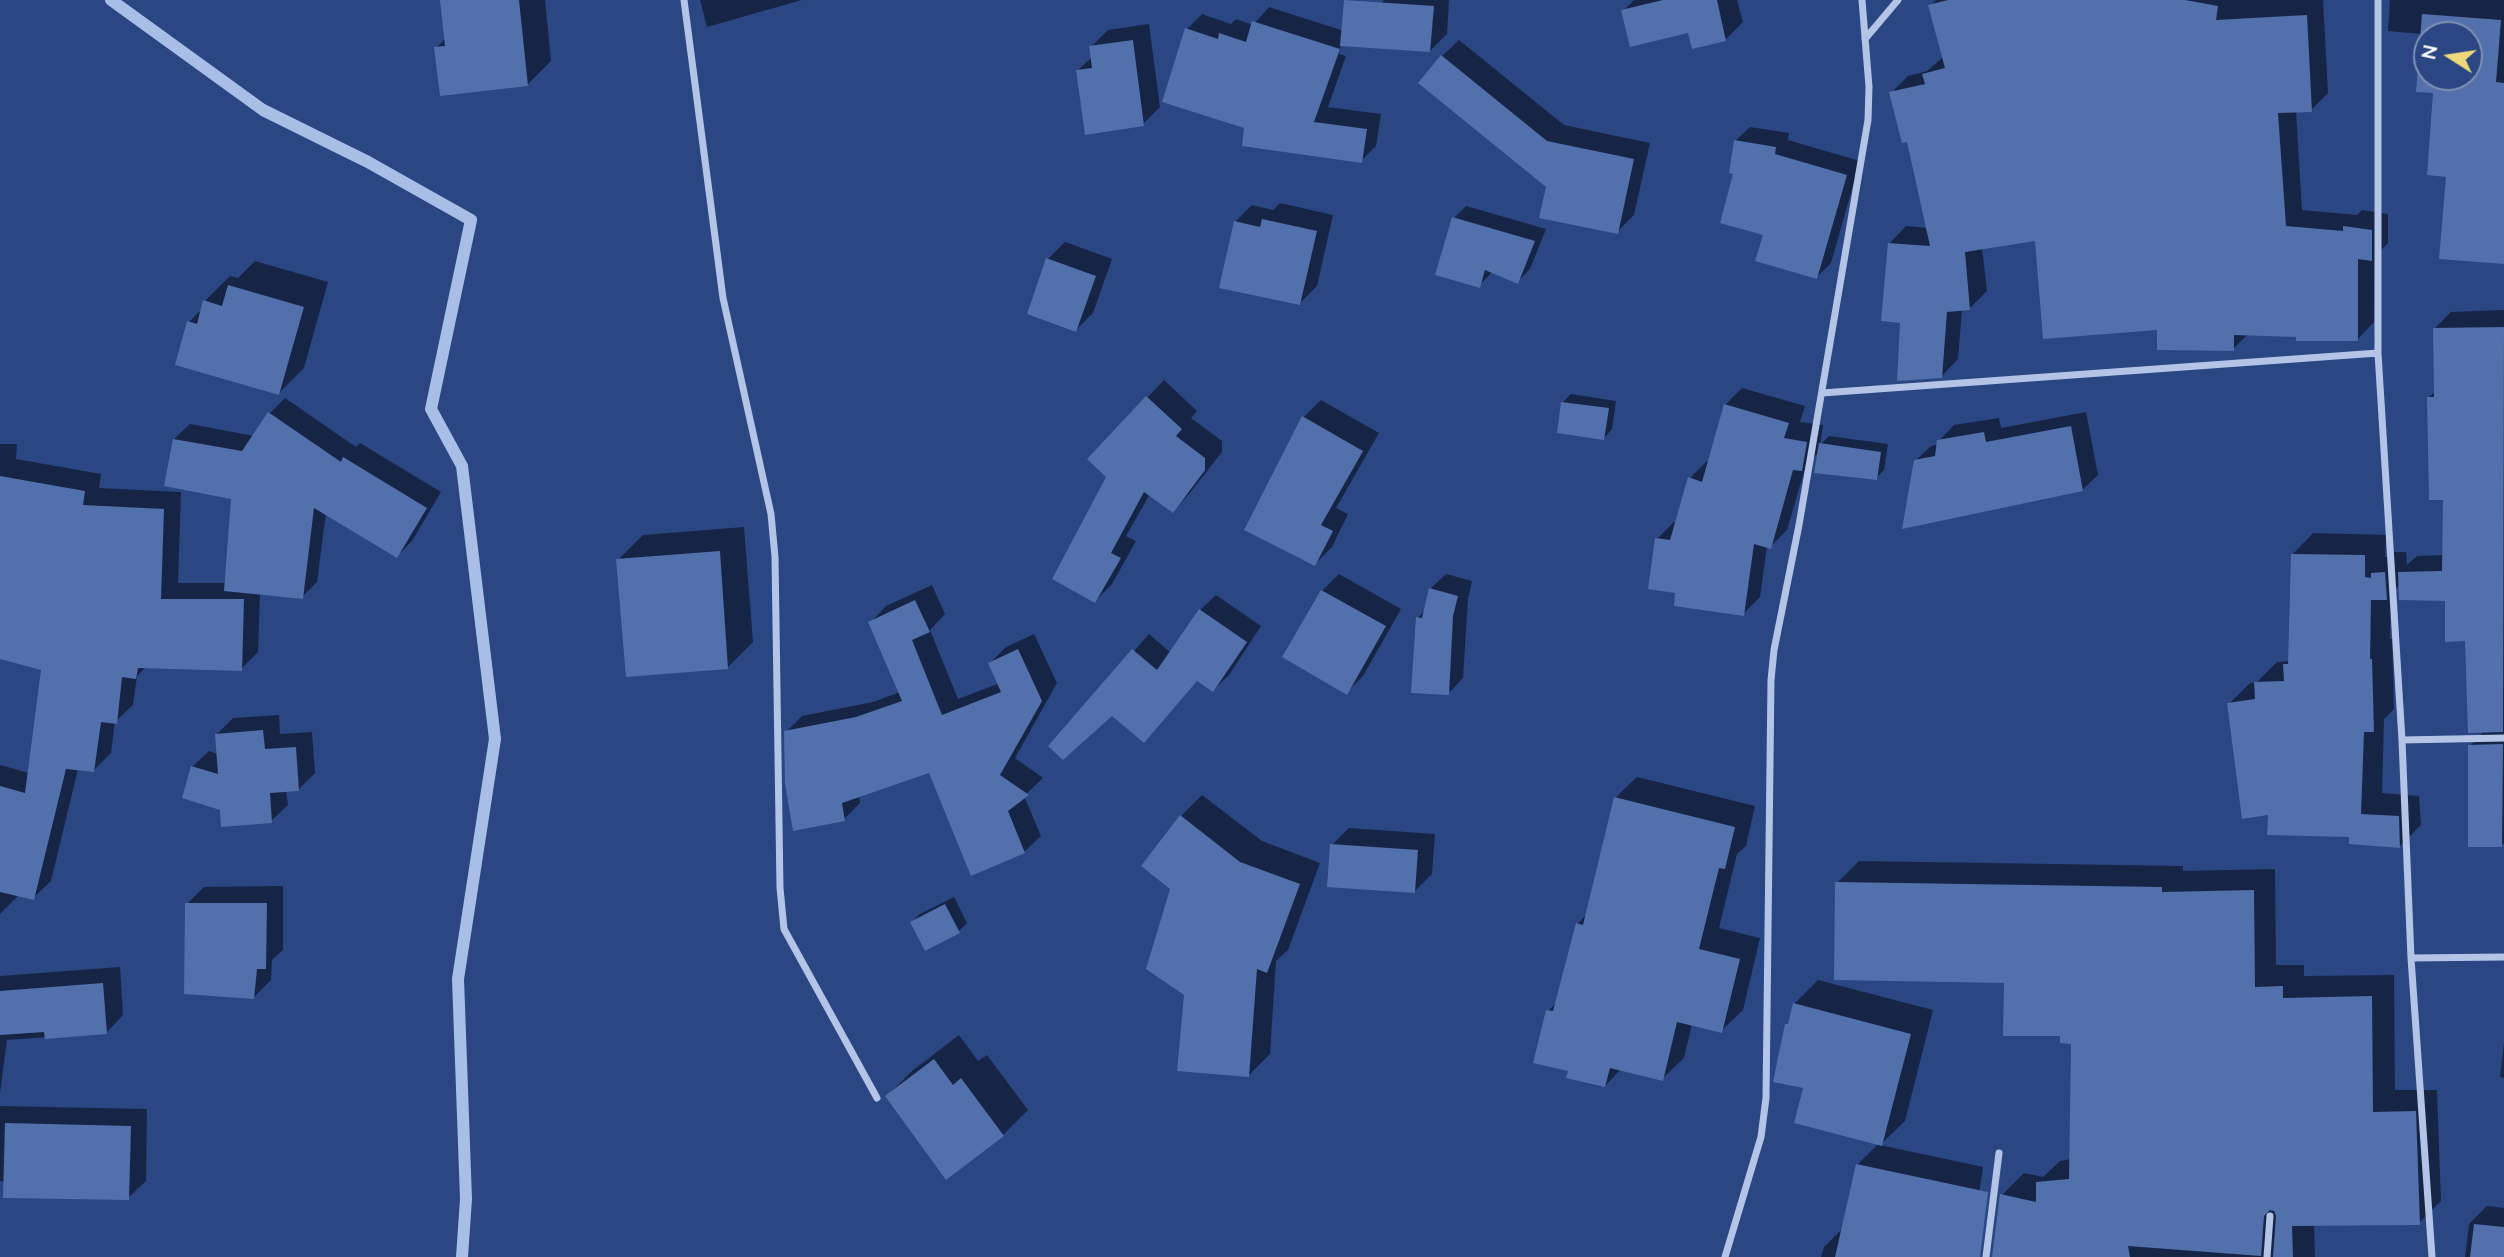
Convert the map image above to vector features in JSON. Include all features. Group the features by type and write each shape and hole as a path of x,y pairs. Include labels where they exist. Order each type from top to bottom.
{"street":[{"path":"684,0 723,298 771,514 775,557 780,888 784,929 877,1098"},
{"path":"1725,1257 1761,1137 1766,1098 1771,680 1774,650 1800,525 1868,120 1870,87 1861,0"},
{"path":"1865,39 1898,0"},
{"path":"2378,0 2378,353 2402,740 2411,958 2432,1257"},
{"path":"1822,393 2378,353"},
{"path":"2402,740 2504,738"},
{"path":"2411,958 2504,957"},
{"path":"1986,1257 1999,1153"},
{"path":"2267,1257 2270,1216"}],"building":[{"path":"440,0 519,0 528,86 440,96 434,47 445,46"},
{"path":"1344,0 1434,6 1430,52 1340,46"},
{"path":"1663,0 1717,0 1726,41 1692,49 1688,33 1630,47 1621,10"},
{"path":"1948,0 2185,0 2218,6 2216,20 2307,15 2312,112 2278,113 2286,226 2343,231 2343,226 2372,230 2372,261 2358,259 2358,341 2296,341 2296,337 2234,335 2234,351 2157,350 2157,330 2043,339 2035,241 1965,252 1970,310 1947,312 1942,378 1897,381 1900,323 1881,321 1888,243 1930,246 1907,142 1902,143 1889,92 1925,84 1922,74 1945,68 1928,5"},
{"path":"2422,14 2501,20 2496,82 2504,83 2504,264 2439,259 2446,177 2427,175 2433,93 2416,91 2483,91 2483,21 2421,21"},
{"path":"1252,21 1340,49 1314,122 1367,129 1362,163 1242,146 1244,128 1162,102 1185,28 1218,39 1219,33 1246,42"},
{"path":"1133,40 1144,126 1085,135 1076,70 1092,68 1089,46"},
{"path":"1441,55 1547,141 1634,159 1618,234 1539,218 1546,187 1418,83"},
{"path":"1734,140 1776,147 1775,154 1847,175 1817,279 1755,261 1763,235 1720,223 1733,174 1729,173"},
{"path":"1452,217 1535,241 1518,284 1485,270 1480,288 1435,275"},
{"path":"1262,219 1317,231 1300,305 1219,288 1234,221 1260,227"},
{"path":"1046,258 1096,276 1076,332 1027,314"},
{"path":"228,285 304,307 279,395 175,365 187,321 197,324 203,300 222,306"},
{"path":"2504,327 2503,732 2468,733 2465,641 2445,642 2445,601 2399,600 2398,572 2442,571 2443,500 2429,500 2427,397 2434,397 2433,328"},
{"path":"1146,396 1182,429 1176,436 1205,458 1205,470 1173,513 1144,492 1111,553 1121,558 1095,603 1052,579 1106,477 1087,459"},
{"path":"1561,402 1609,408 1604,440 1557,433"},
{"path":"1724,404 1789,423 1784,438 1807,442 1802,471 1793,470 1771,549 1754,544 1744,616 1674,606 1675,593 1648,589 1655,538 1670,540 1688,477 1702,482"},
{"path":"268,412 341,462 343,457 427,508 397,558 314,508 303,599 224,591 231,499 164,486 173,439 242,451"},
{"path":"1302,416 1363,451 1321,525 1333,531 1315,566 1244,530"},
{"path":"2071,426 2083,491 1902,529 1914,460 1935,456 1937,440 1984,432 1986,442"},
{"path":"1819,443 1881,452 1877,480 1814,473"},
{"path":"0,476 85,491 83,505 164,509 161,599 244,599 242,671 138,668 136,679 122,677 117,724 101,722 94,772 66,769 34,900 0,892 0,786 25,793 41,670 0,659"},
{"path":"720,551 728,669 626,677 616,559"},
{"path":"2291,554 2365,555 2365,577 2371,578 2371,573 2385,572 2387,600 2371,600 2370,659 2374,732 2364,732 2361,814 2399,816 2400,848 2349,844 2349,837 2267,835 2268,815 2242,819 2227,703 2255,699 2254,682 2284,681 2283,664 2288,664"},
{"path":"1429,588 1458,596 1453,616 1449,695 1411,693 1416,617 1422,618"},
{"path":"1321,590 1386,626 1347,695 1282,657"},
{"path":"915,600 930,632 912,640 942,715 1001,692 988,663 1018,649 1042,701 1000,775 1029,795 1008,811 1025,853 971,876 929,773 842,803 845,821 793,831 785,783 784,731 856,717 902,701 868,622"},
{"path":"1199,609 1247,642 1213,692 1197,681 1144,743 1112,716 1063,760 1048,746 1132,649 1157,670"},
{"path":"263,730 265,749 296,747 299,791 270,793 272,823 221,827 220,810 182,798 191,766 218,774 215,734"},
{"path":"2503,744 2502,847 2468,847 2468,745"},
{"path":"1614,797 1735,827 1725,869 1719,868 1699,949 1740,959 1722,1033 1677,1022 1663,1081 1610,1068 1605,1087 1566,1078 1568,1071 1533,1063 1546,1010 1553,1011 1576,923 1583,925"},
{"path":"1180,815 1240,862 1300,884 1267,973 1257,969 1249,1077 1177,1071 1184,995 1146,969 1170,889 1141,866"},
{"path":"1330,844 1418,850 1415,893 1327,887"},
{"path":"1835,882 2162,887 2162,892 2254,890 2255,987 2283,986 2283,998 2372,996 2373,1112 2416,1111 2420,1225 2292,1226 2293,1257 2273,1257 2276,1216 2274,1211 2270,1210 2264,1216 2261,1256 2128,1246 2130,1257 1992,1257 2000,1194 2036,1202 2036,1182 2069,1179 2071,1044 2060,1043 2060,1036 2003,1036 2004,983 1834,980"},
{"path":"185,903 267,903 266,969 257,969 254,999 184,994"},
{"path":"945,904 960,933 925,951 910,922"},
{"path":"103,983 107,1034 45,1039 44,1032 0,1035 0,991"},
{"path":"1793,1003 1911,1034 1882,1146 1794,1123 1803,1088 1773,1082 1785,1024 1788,1024"},
{"path":"934,1059 953,1085 961,1078 1004,1136 946,1180 885,1096"},
{"path":"5,1123 131,1126 129,1200 3,1198"},
{"path":"1856,1164 1988,1192 1980,1257 1835,1257"},
{"path":"2474,1224 2504,1227 2504,1257 2470,1257"}],"waterway":[{"path":"111,0 263,110 368,162 471,220 431,409 462,466 495,739 458,979 466,1199 462,1257"}]}
